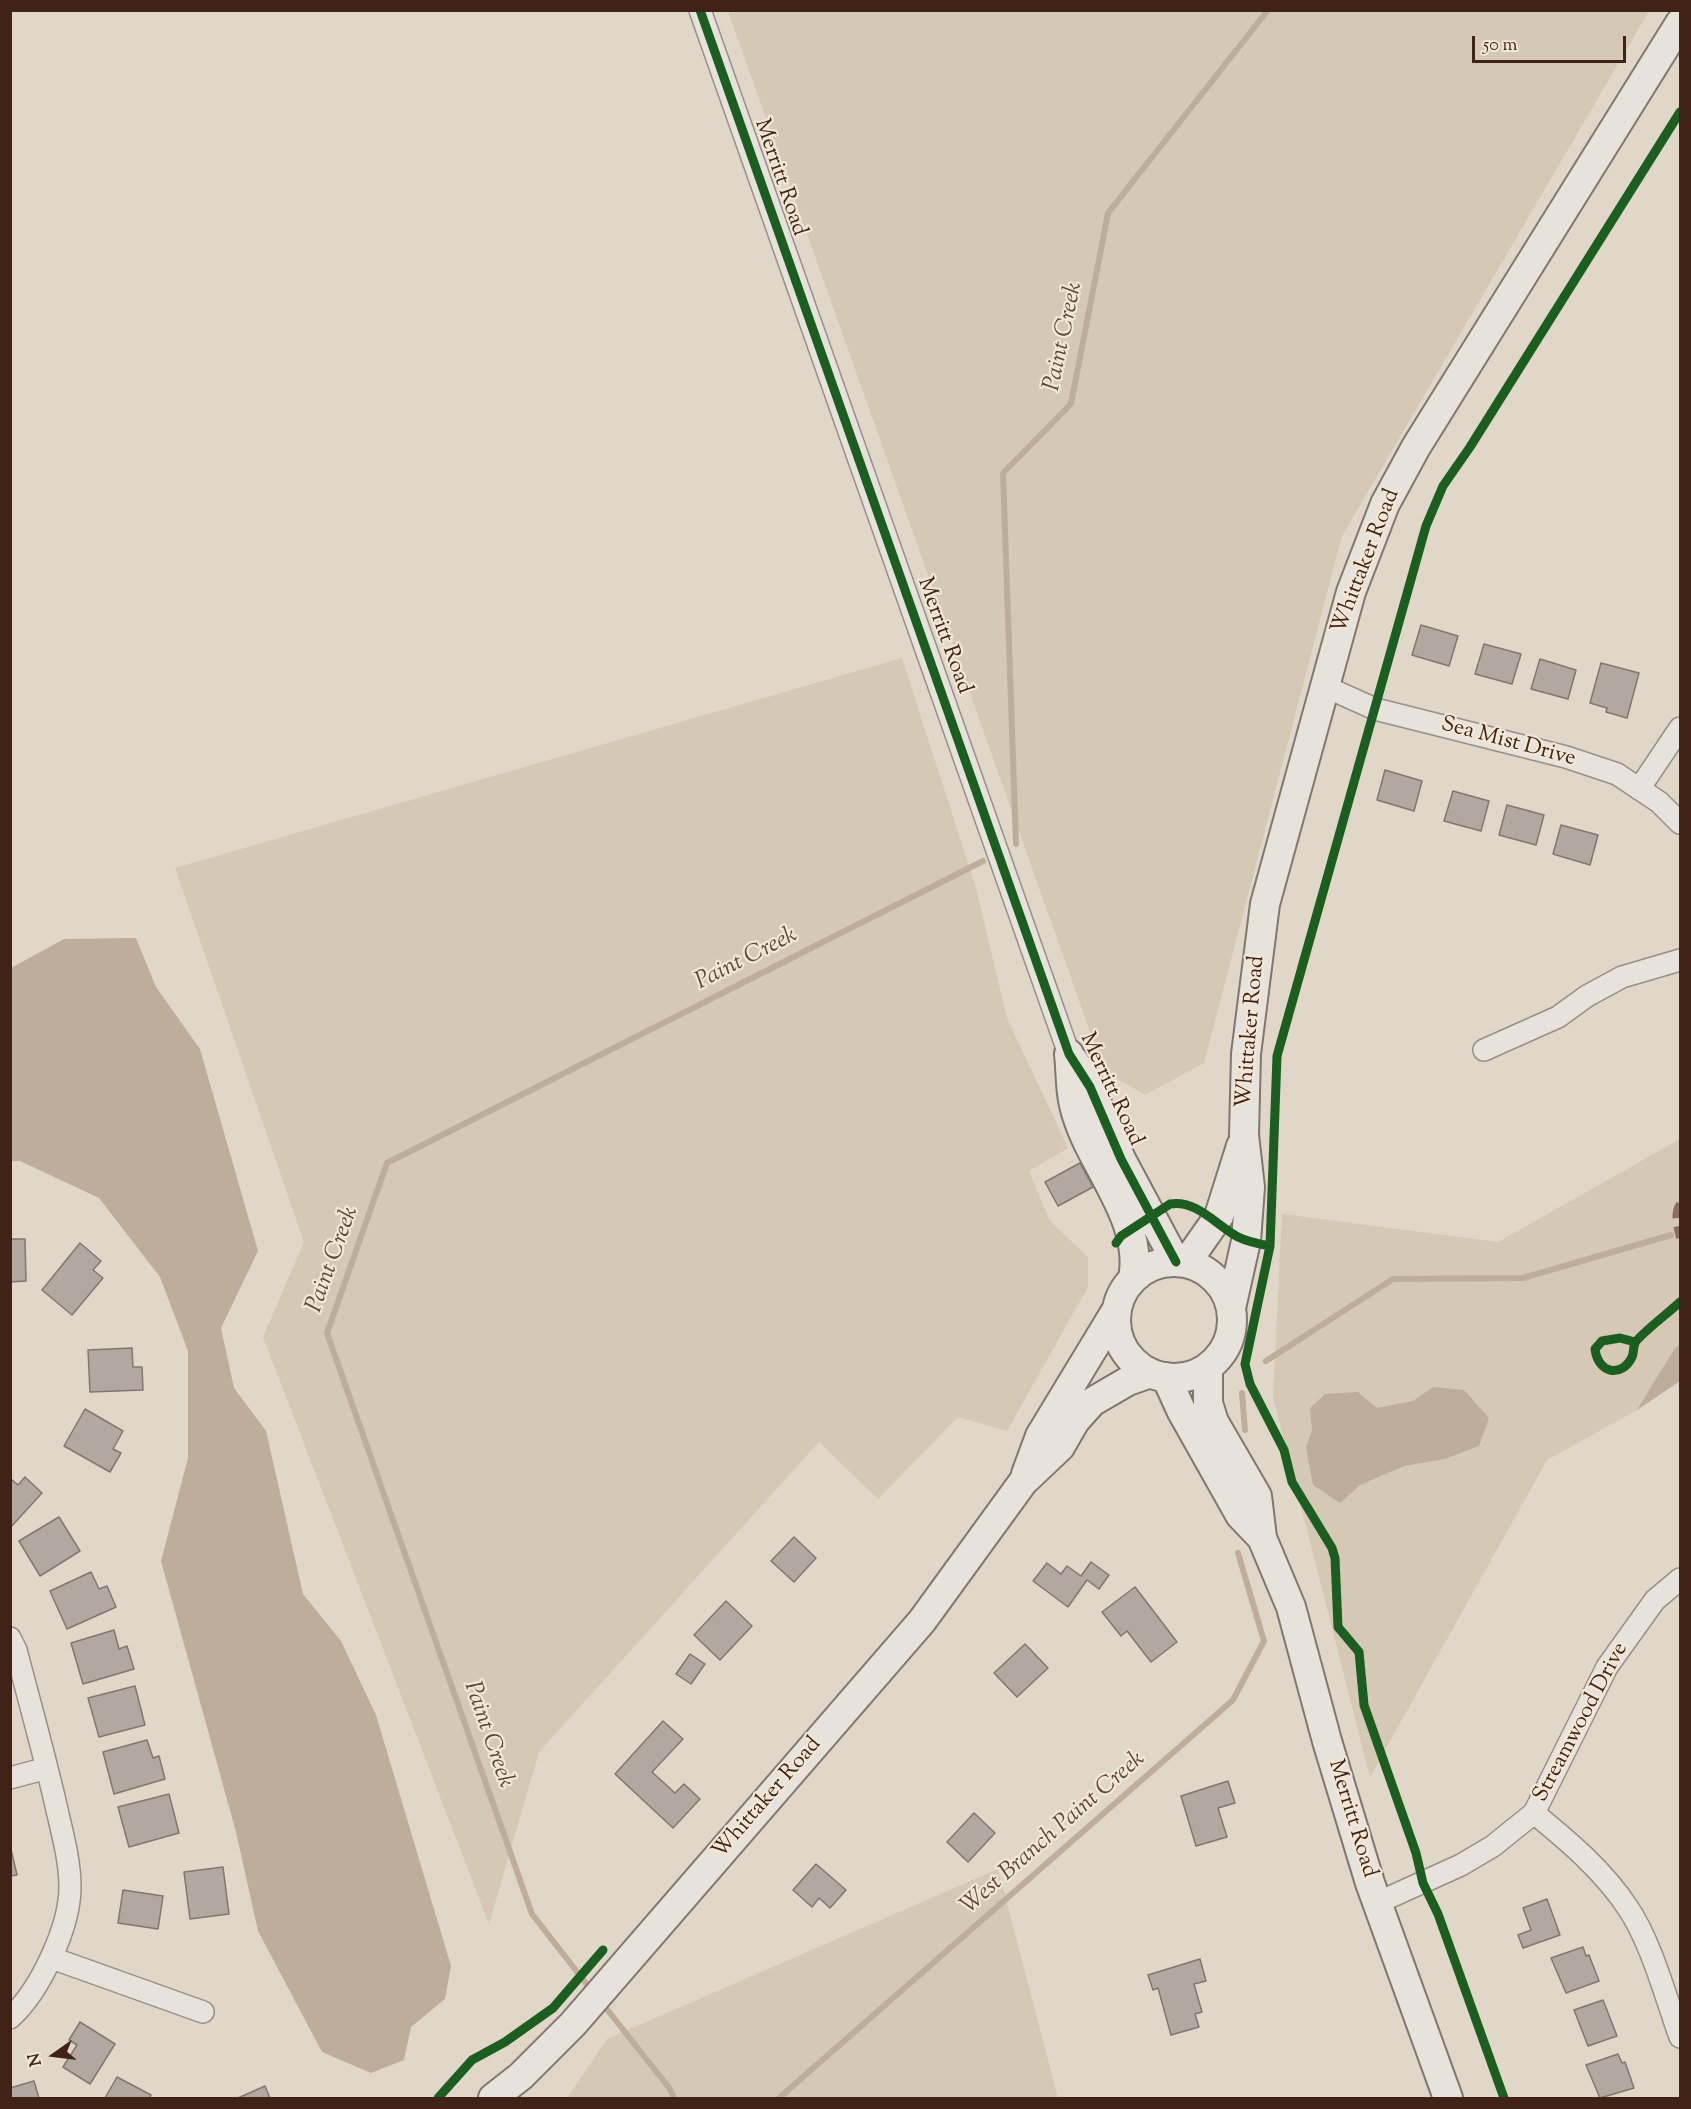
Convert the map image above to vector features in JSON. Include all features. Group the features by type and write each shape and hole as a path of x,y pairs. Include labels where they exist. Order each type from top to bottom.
{"main road":[{"name":"Whittaker Road","path":"1231,1308 1246,1241 1250,1187 1244,1135 1246,1054 1265,904 1351,592 1385,504 1416,447 1680,23"},
{"name":"Merritt Road","path":"1070,1054 1090,1087 1121,1159 1181,1263"},
{"name":"Merritt Road","path":"1070,1054 1074,1106 1089,1144 1130,1230 1135,1254 1133,1279"},
{"name":"Whittaker Road","path":"1181,1263 1219,1216 1244,1135"},
{"path":"1181,1263 1201,1269 1215,1279 1225,1293 1231,1308 1232,1325 1228,1341 1220,1356 1208,1367 1180,1378 1158,1375 1138,1365 1123,1347 1116,1324 1117,1309 1123,1293 1133,1279 1146,1269 1160,1264 1181,1263"},
{"name":"Whittaker Road","path":"1023,1482 1040,1436 1117,1309"},
{"name":"Merritt Road","path":"1208,1367 1208,1403 1214,1422 1257,1496 1262,1538 1291,1607 1327,1742 1377,1903 1448,2098"},
{"name":"Merritt Road","path":"1158,1375 1240,1515 1262,1538"},
{"name":"Whittaker Road","path":"493,2098 521,2076 573,2024 922,1621 1023,1482 1060,1447 1075,1421 1092,1402 1128,1381 1158,1375"}],"street":[{"name":"Merritt Road","path":"700,10 1070,1054"},
{"name":"Sea Mist Drive","path":"1324,686 1375,709 1566,757 1617,774 1659,802 1680,823"},
{"path":"1639,789 1680,728"},
{"path":"1484,1050 1558,1017 1587,996 1622,977 1680,960"},
{"name":"Streamwood Drive","path":"1377,1903 1461,1865 1492,1846 1534,1813 1607,1667 1655,1600 1680,1579"},
{"path":"10,1638 16,1650 47,1768 66,1851 70,1888 62,1927 52,1958 39,1982 10,2018"},
{"path":"10,1778 47,1768"},
{"path":"1534,1813 1588,1859 1629,1910 1676,2008 1680,2037"},
{"path":"52,1958 203,2012"}],"shaded area":[{"path":"728,11 1649,11 1342,536 1204,1063 1145,1095 1104,1071"},
{"path":"902,658 976,888 1007,1018 1068,1148 1029,1171 1050,1221 1088,1257 1088,1287 1007,1431 958,1417 878,1499 819,1442 539,1752 489,1924 263,1337 304,1242 175,868"},
{"path":"136,938 156,987 200,1049 258,1251 221,1328 234,1388 266,1431 303,1594 341,1641 376,1715 451,1966 445,1999 411,2027 404,2060 371,2073 322,2052 258,1931 236,1832 161,1561 188,1458 188,1351 160,1277 99,1198 20,1161 11,1161 11,968 64,939"},
{"path":"1680,1139 1680,1381 1637,1410 1547,1460 1370,1777 1273,1397 1282,1214 1498,1242"},
{"path":"1680,1344 1680,1381 1637,1410 1675,1348"},
{"path":"1433,1387 1464,1390 1489,1418 1479,1446 1445,1459 1404,1466 1360,1485 1340,1503 1313,1485 1306,1447 1312,1430 1310,1408 1325,1394 1358,1392 1377,1408 1413,1401"},
{"path":"998,1869 1058,2098 567,2098 607,2039"}],"building":[{"path":"1421,625 1458,636 1449,666 1412,655"},
{"path":"1484,644 1521,654 1512,684 1475,674"},
{"path":"1540,659 1576,670 1568,699 1531,689"},
{"path":"1601,663 1639,673 1627,718 1606,712 1607,708 1590,703"},
{"path":"1385,770 1422,781 1414,811 1377,800"},
{"path":"1453,791 1489,801 1481,831 1444,821"},
{"path":"1507,805 1544,815 1536,845 1499,835"},
{"path":"1561,825 1598,835 1590,865 1553,854"},
{"path":"1080,1163 1093,1187 1058,1206 1045,1182"},
{"path":"10,1239 25,1239 26,1281 10,1282"},
{"path":"80,1243 101,1261 93,1270 103,1278 72,1315 42,1290"},
{"path":"132,1348 133,1367 142,1367 143,1390 90,1392 88,1350"},
{"path":"85,1409 123,1431 113,1449 121,1453 110,1472 64,1446"},
{"path":"25,1477 42,1493 10,1528 10,1478 18,1485"},
{"path":"59,1517 80,1551 40,1576 19,1541"},
{"path":"794,1537 816,1558 794,1582 771,1561"},
{"path":"1091,1562 1109,1575 1099,1589 1087,1580 1068,1607 1033,1581 1047,1563 1061,1574 1067,1566 1081,1576"},
{"path":"91,1572 99,1589 107,1586 116,1607 67,1629 50,1591"},
{"path":"1135,1587 1177,1642 1151,1662 1127,1631 1121,1636 1102,1612"},
{"path":"726,1601 752,1626 720,1660 694,1635"},
{"path":"114,1630 119,1649 127,1646 134,1669 83,1684 71,1643"},
{"path":"1025,1644 1048,1668 1017,1697 994,1673"},
{"path":"690,1654 705,1664 691,1684 676,1674"},
{"path":"135,1686 145,1725 99,1737 88,1698"},
{"path":"663,1721 683,1739 652,1772 675,1793 684,1784 700,1799 673,1828 615,1774"},
{"path":"147,1740 153,1758 159,1756 165,1779 114,1794 103,1752"},
{"path":"1228,1781 1235,1803 1218,1808 1227,1837 1196,1846 1181,1796"},
{"path":"169,1794 179,1833 129,1847 118,1807"},
{"path":"974,1813 995,1833 968,1862 947,1842"},
{"path":"10,1845 17,1875 10,1876"},
{"path":"816,1864 846,1890 830,1908 819,1898 812,1907 793,1890"},
{"path":"223,1867 229,1914 190,1919 184,1872"},
{"path":"123,1890 163,1896 158,1929 118,1923"},
{"path":"1547,1899 1560,1935 1523,1948 1518,1935 1531,1930 1523,1908"},
{"path":"1583,1947 1586,1956 1589,1955 1599,1981 1566,1993 1551,1958"},
{"path":"1200,1959 1206,1981 1194,1984 1202,2012 1195,2014 1199,2027 1171,2035 1158,1988 1153,1990 1148,1975"},
{"path":"1603,2000 1617,2036 1588,2046 1574,2010"},
{"path":"80,2022 115,2044 90,2084 63,2067 77,2045 69,2040"},
{"path":"1618,2054 1622,2063 1625,2062 1634,2088 1600,2098 1586,2065"},
{"path":"117,2077 151,2095 149,2098 105,2098"},
{"path":"34,2081 39,2098 10,2098 10,2088"},
{"path":"265,2086 270,2098 238,2098"}],"waterway":[{"name":"Paint Creek","path":"1016,844 1003,473 1071,404 1108,213 1268,10"},
{"name":"Paint Creek","path":"592,1991 532,1914 327,1333 387,1163 983,861"},
{"name":"West Branch Paint Creek","path":"1266,1361 1393,1279 1523,1278 1671,1235"},
{"name":"West Branch Paint Creek","path":"1242,1393 1245,1430"},
{"name":"West Branch Paint Creek","path":"779,2098 1233,1700 1264,1641 1238,1553"},
{"name":"Paint Creek","path":"602,2003 670,2089 674,2098"}],"marked path":[{"path":"1680,1204 1676,1216 1680,1238"}],"cycle path":[{"path":"700,10 1069,1054 1090,1087 1121,1159 1176,1262"},
{"path":"1504,2098 1438,1914 1423,1883 1416,1853 1364,1705 1359,1652 1338,1627 1335,1558 1332,1548 1292,1482 1284,1450 1250,1384 1245,1364 1270,1246 1277,1056 1426,526 1443,486 1470,447 1680,112"},
{"path":"1116,1243 1121,1236 1170,1204 1180,1204 1206,1214 1238,1237 1270,1246"},
{"path":"1635,1342 1620,1338 1602,1341 1595,1349 1597,1357 1605,1368 1611,1370 1622,1368 1632,1357 1634,1345 1638,1339 1680,1302"},
{"path":"438,2098 472,2060 505,2042 553,2008 603,1950"}]}
